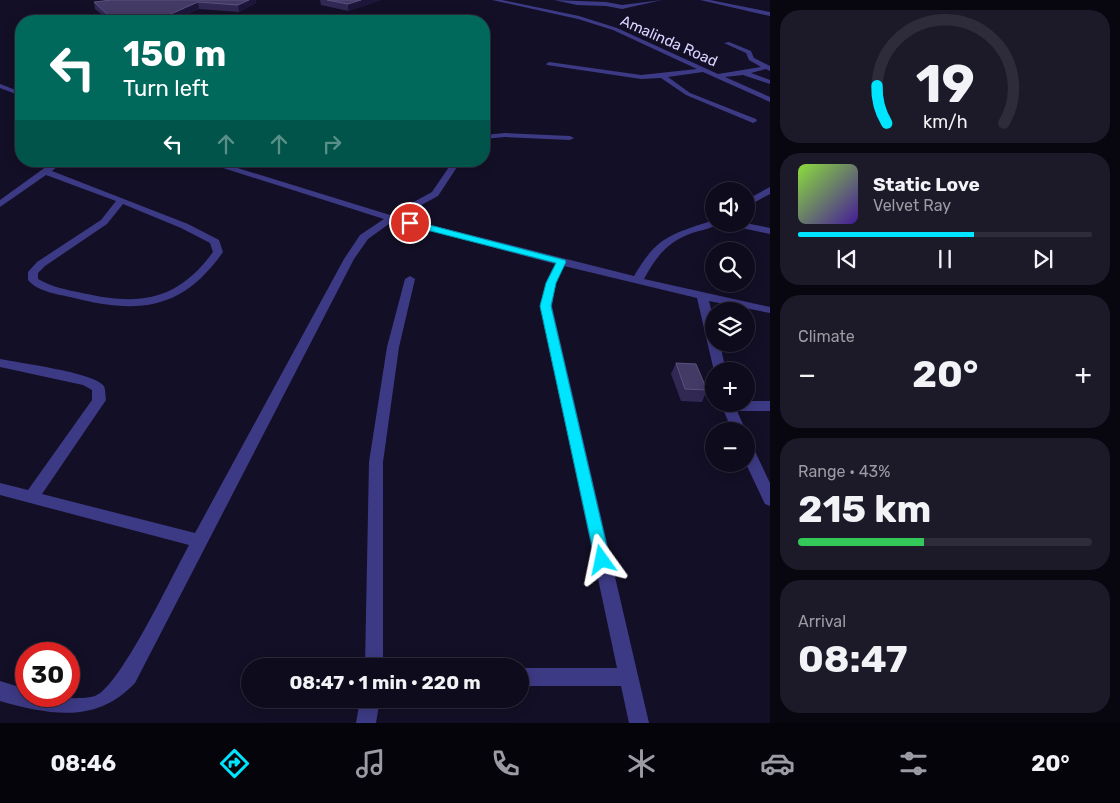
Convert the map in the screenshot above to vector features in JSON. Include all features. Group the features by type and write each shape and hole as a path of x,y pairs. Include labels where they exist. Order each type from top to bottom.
{"street":[{"name":"Amalinda Road","path":"495,0 597,23 627,34 770,100"},
{"path":"557,0 622,7 660,0"},
{"path":"703,0 770,14"},
{"path":"727,43 750,52 751,59 768,68"},
{"path":"549,64 620,75 662,76 703,70"},
{"path":"716,76 768,68"},
{"path":"744,73 770,82"},
{"path":"662,76 688,94 753,121"},
{"path":"0,86 15,92"},
{"path":"490,136 505,135 570,138"},
{"path":"0,204 51,167"},
{"path":"225,167 391,218 702,296 770,310"},
{"path":"0,692 68,709 90,707 111,698 128,676 349,259 364,237 391,218 436,194 454,167"},
{"path":"44,172 122,200 203,233 215,242 218,252 210,265 193,283 170,296 144,303 115,303 88,299 42,286 32,280 33,272 40,264 104,222 122,200"},
{"path":"755,199 770,190"},
{"path":"638,279 652,255 663,244 705,226"},
{"path":"755,228 770,231"},
{"path":"562,262 551,283 546,306 639,723"},
{"path":"374,658 376,462 393,347 410,279"},
{"path":"702,296 718,362"},
{"path":"0,364 87,381 98,388 98,400 32,496"},
{"path":"755,406 770,406"},
{"path":"755,467 770,500"},
{"path":"0,489 198,541"},
{"path":"529,677 628,677"},
{"path":"366,723 368,708"}],"building":[{"path":"111,0 249,0 238,5 198,2 168,15 108,15 94,2"},
{"path":"327,0 361,0 348,4"},
{"path":"676,363 696,364 705,385 705,390 685,389"}],"route":[{"path":"410,223 562,262 551,283 546,306 602,560"}]}
